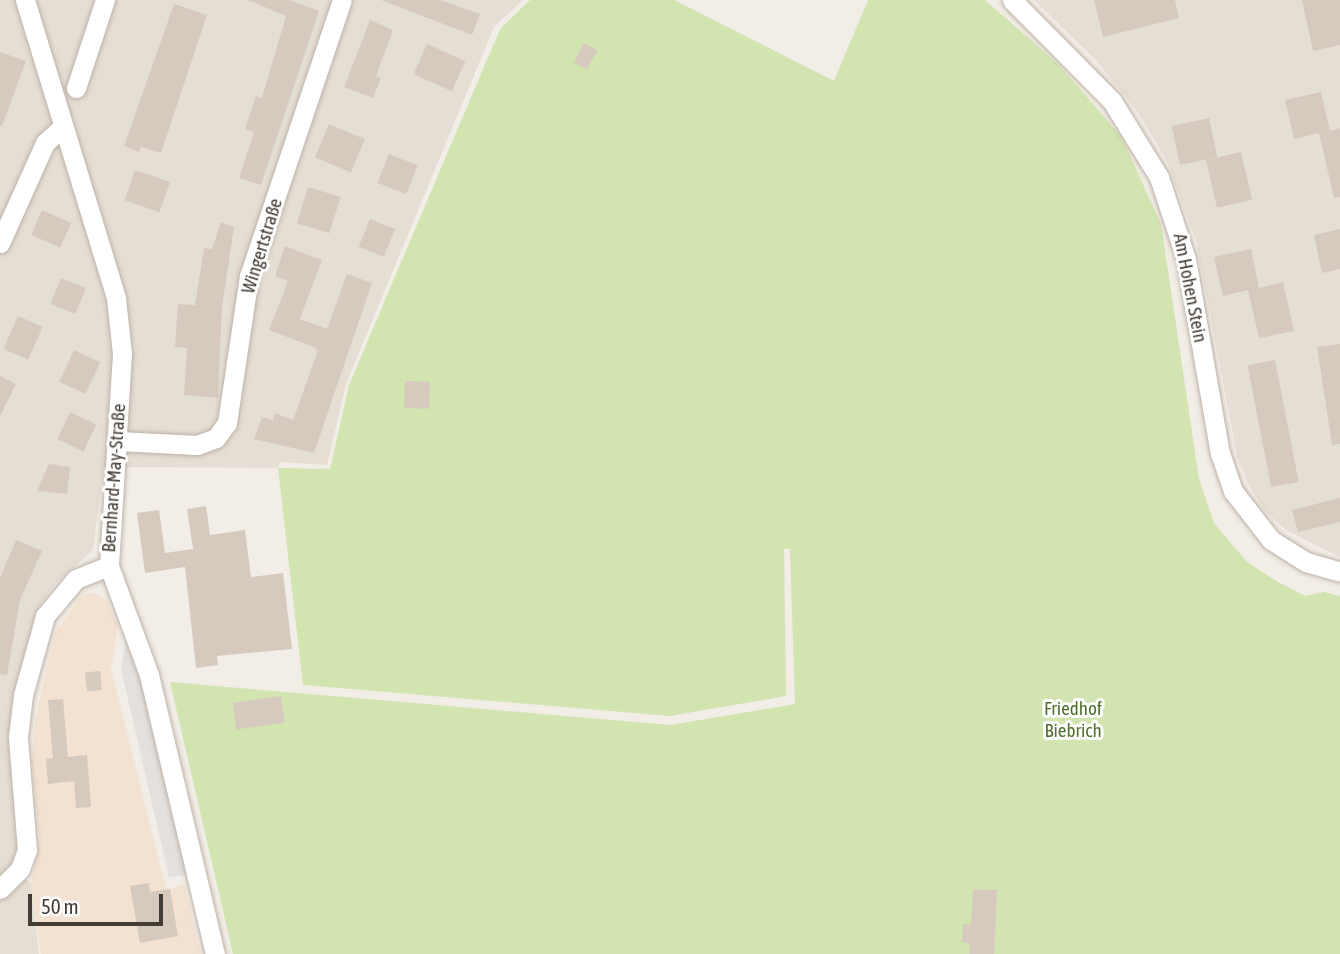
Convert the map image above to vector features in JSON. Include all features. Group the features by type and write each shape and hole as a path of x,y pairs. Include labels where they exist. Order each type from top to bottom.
{"street":[{"name":"Bernhard-May-Straße","path":"25,0 120,323 118,441 109,566 149,675 215,954"},
{"path":"76,88 105,0"},
{"name":"Wingertstraße","path":"118,441 197,445 216,438 227,424 249,276 342,0"},
{"name":"Am Hohen Stein","path":"1012,0 1112,101 1160,177 1186,259 1220,453 1238,500 1256,526 1288,552 1340,572"},
{"path":"0,243 45,143 63,126"},
{"path":"0,888 20,869 27,850 18,737 23,695 45,616 76,579 109,566"}],"shaded area":[{"path":"0,0 523,0 494,27 346,384 327,465 280,462 278,468 104,467 93,550 53,586 39,607 25,655 19,843 13,867 31,884 39,954 0,954"},
{"path":"1034,0 1340,0 1340,557 1287,531 1264,510 1248,484 1237,456 1196,240 1166,159 1137,111 1095,59"},
{"path":"92,593 107,600 118,625 111,670 166,889 184,885 201,954 41,954 31,884 40,843 32,763 35,721 55,633 82,595"},
{"path":"126,639 139,674 188,875 169,877 121,669"}],"green space":[{"name":"Friedhof Biebrich","path":"530,0 674,0 834,81 868,0 985,0 1057,63 1121,136 1161,224 1199,479 1214,523 1247,562 1278,582 1305,596 1324,592 1340,596 1340,954 233,954 170,682 670,725 795,704 790,549 784,549 786,696 670,716 303,685 278,468 330,469 349,385 486,62 501,28"}],"building":[{"path":"248,0 290,0 319,11 261,185 239,178 254,132 245,129 256,96 262,98 286,16"},
{"path":"381,0 440,0 480,14 472,35"},
{"path":"1094,0 1175,0 1179,18 1103,37"},
{"path":"1302,0 1340,0 1340,45 1313,51"},
{"path":"174,4 207,15 161,153 141,147 139,152 124,146"},
{"path":"370,20 393,30 376,76 381,78 373,98 344,87"},
{"path":"584,43 597,50 587,69 574,62"},
{"path":"427,44 465,61 452,91 414,74"},
{"path":"0,52 26,61 2,126 0,126"},
{"path":"1321,92 1330,131 1340,128 1340,197 1334,198 1319,133 1294,139 1285,100"},
{"path":"1209,118 1217,157 1180,165 1172,126"},
{"path":"329,124 365,139 351,172 315,157"},
{"path":"1241,152 1252,200 1217,208 1206,160"},
{"path":"389,154 418,166 406,194 377,183"},
{"path":"135,170 170,182 160,212 125,200"},
{"path":"308,187 341,197 329,233 297,223"},
{"path":"42,210 71,223 60,248 31,235"},
{"path":"370,219 395,229 384,257 359,247"},
{"path":"221,222 234,227 222,307 218,398 184,395 187,348 175,347 178,304 195,305 204,248 212,249"},
{"path":"1340,229 1340,269 1322,273 1314,235"},
{"path":"285,246 322,260 300,319 327,329 347,274 372,283 314,453 254,439 262,417 273,420 275,413 293,420 317,353 316,348 269,330 288,281 275,276"},
{"path":"1251,249 1259,288 1283,282 1294,331 1259,338 1248,290 1223,296 1214,257"},
{"path":"61,278 86,288 76,314 51,304"},
{"path":"18,316 43,327 28,360 3,349"},
{"path":"1340,344 1340,444 1332,445 1317,347"},
{"path":"74,350 100,362 85,394 59,382"},
{"path":"1275,360 1299,482 1271,487 1248,365"},
{"path":"0,376 16,384 0,416"},
{"path":"405,381 430,382 429,409 404,408"},
{"path":"70,412 96,424 84,451 57,439"},
{"path":"49,464 70,467 67,494 37,491"},
{"path":"1340,498 1340,522 1298,532 1292,510"},
{"path":"206,506 210,535 245,530 251,577 283,573 292,649 217,656 218,665 196,668 185,567 145,573 137,513 159,510 165,553 193,549 187,509"},
{"path":"16,540 42,551 20,600 7,675 0,674 0,578"},
{"path":"100,671 102,690 87,691 85,673"},
{"path":"281,696 285,723 236,730 232,703"},
{"path":"63,699 68,757 87,755 91,807 76,808 74,781 48,784 46,759 53,758 48,700"},
{"path":"149,883 150,892 170,889 178,936 140,943 130,886"},
{"path":"973,889 997,890 994,954 969,954 970,943 962,942 963,924 971,925"}]}
